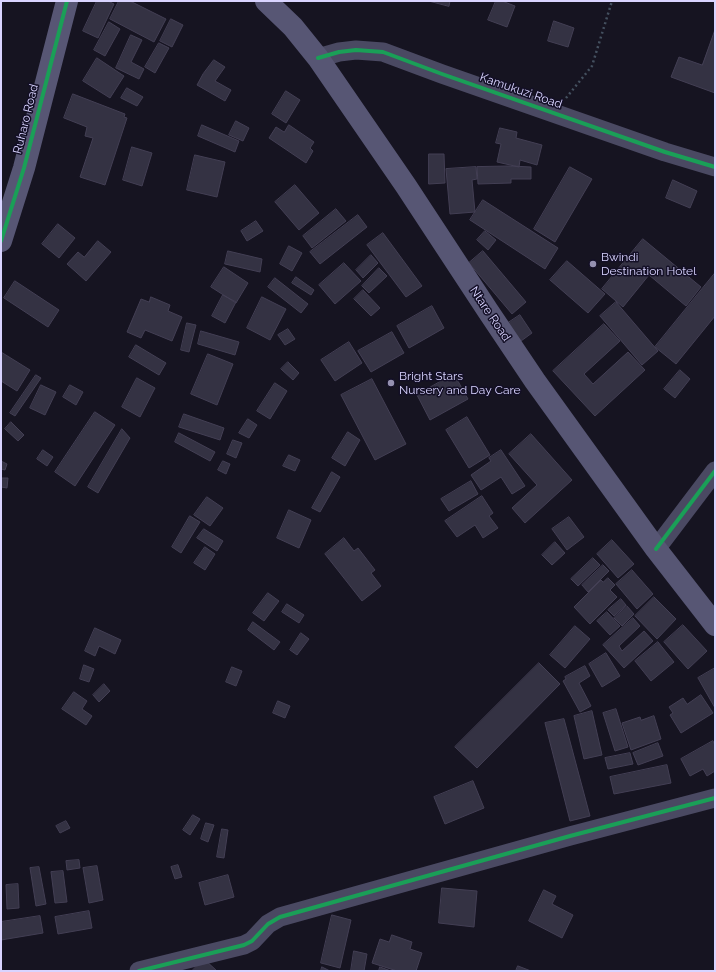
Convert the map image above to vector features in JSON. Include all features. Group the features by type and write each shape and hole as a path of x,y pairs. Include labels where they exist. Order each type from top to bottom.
{"main road":[{"name":"Ruharo Road","path":"1,241 24,168 67,1"},
{"name":"Ntare Road","path":"266,1 293,27 318,58 406,186 535,381 656,549 715,625"}],"street":[{"name":"Kamukuzi Road","path":"318,58 339,52 356,50 383,52 665,152 715,167"},
{"path":"656,549 715,471"},
{"path":"139,971 252,941 268,924 280,917 570,836 715,798"}],"path":[{"path":"554,113 592,66 612,1"}],"building":[{"path":"97,1 108,1 114,4 98,38 83,31"},
{"path":"119,1 130,1 166,19 154,42 110,19"},
{"path":"429,1 450,1 449,6"},
{"path":"496,1 502,1 515,6 507,27 488,20"},
{"path":"171,19 183,25 172,47 160,41"},
{"path":"554,21 574,28 568,47 548,41"},
{"path":"109,22 120,29 105,56 94,50"},
{"path":"715,30 715,93 671,77 679,57 702,65"},
{"path":"131,35 142,40 131,62 144,69 139,79 116,68"},
{"path":"159,43 169,48 155,73 145,67"},
{"path":"97,58 124,76 110,98 83,81"},
{"path":"214,60 225,67 215,81 231,90 225,101 197,85 203,74"},
{"path":"127,88 143,97 137,106 121,98"},
{"path":"286,91 300,100 286,123 272,114"},
{"path":"73,94 125,114 124,117 127,118 105,185 80,177 93,138 85,136 87,127 64,118"},
{"path":"236,121 249,128 243,141 229,135"},
{"path":"202,125 239,141 235,152 198,136"},
{"path":"289,125 314,142 310,148 313,151 306,163 269,138 276,127 284,132"},
{"path":"500,128 517,132 516,138 542,145 537,165 520,160 519,167 497,162 501,144 496,143"},
{"path":"132,147 152,153 142,186 123,180"},
{"path":"429,154 444,154 445,183 429,184"},
{"path":"195,155 225,162 217,197 187,190"},
{"path":"476,167 477,179 472,180 475,212 450,214 446,169"},
{"path":"477,167 531,167 531,179 511,179 511,183 478,184"},
{"path":"570,167 592,179 555,242 534,229"},
{"path":"673,180 697,191 690,208 666,198"},
{"path":"295,185 319,213 299,230 275,202"},
{"path":"483,200 558,248 545,269 470,220"},
{"path":"336,209 346,221 312,248 303,236"},
{"path":"358,215 367,227 320,264 310,252"},
{"path":"256,221 263,231 247,241 241,231"},
{"path":"58,224 75,238 59,258 42,244"},
{"path":"485,231 496,240 488,250 477,240"},
{"path":"383,233 422,286 406,297 367,245"},
{"path":"643,239 701,287 686,306 649,275 623,307 602,289"},
{"path":"98,241 111,252 86,281 67,264 78,252 84,257"},
{"path":"289,246 302,253 292,271 280,264"},
{"path":"228,251 262,259 260,272 225,264"},
{"path":"483,251 526,302 512,314 469,263"},
{"path":"371,255 378,263 363,278 356,270"},
{"path":"567,261 605,294 588,313 550,280"},
{"path":"344,263 361,281 335,304 319,285"},
{"path":"224,267 248,283 236,303 211,287"},
{"path":"379,268 387,276 369,293 362,286"},
{"path":"715,273 715,316 676,364 655,347"},
{"path":"296,277 314,290 311,295 292,283"},
{"path":"275,278 308,304 301,313 268,287"},
{"path":"15,281 59,310 48,327 4,298"},
{"path":"363,290 380,308 371,316 354,299"},
{"path":"223,295 236,302 225,323 212,316"},
{"path":"151,297 170,305 168,311 182,317 172,341 145,330 141,338 127,332 141,299 149,302"},
{"path":"262,297 286,309 270,340 247,328"},
{"path":"616,302 658,351 642,365 600,316"},
{"path":"432,306 444,328 409,348 397,326"},
{"path":"520,315 532,333 521,341 508,323"},
{"path":"187,323 196,325 189,352 181,350"},
{"path":"604,324 620,341 584,374 593,384 628,352 645,370 595,416 553,371"},
{"path":"288,329 295,339 285,345 278,335"},
{"path":"201,331 239,342 235,355 198,344"},
{"path":"392,332 404,353 371,372 358,351"},
{"path":"349,342 362,363 335,381 321,360"},
{"path":"136,345 166,363 159,375 129,357"},
{"path":"1,352 30,370 17,391 1,381"},
{"path":"208,354 233,364 217,405 191,394"},
{"path":"288,362 299,373 293,380 281,369"},
{"path":"680,370 690,379 675,398 664,389"},
{"path":"454,374 468,399 430,420 417,395"},
{"path":"36,375 41,378 15,416 10,413"},
{"path":"137,378 155,388 140,417 122,407"},
{"path":"372,379 406,444 375,460 341,395"},
{"path":"275,383 287,391 270,419 257,411"},
{"path":"41,385 56,392 45,415 30,408"},
{"path":"70,385 83,392 76,405 63,397"},
{"path":"95,412 115,425 75,486 55,472"},
{"path":"184,414 224,428 220,440 179,427"},
{"path":"467,417 490,455 469,468 446,430"},
{"path":"248,419 257,425 249,438 239,433"},
{"path":"11,422 24,435 18,441 5,429"},
{"path":"122,429 130,438 98,493 88,487"},
{"path":"348,432 360,440 345,466 332,458"},
{"path":"179,433 215,452 210,461 175,442"},
{"path":"531,434 572,480 525,523 512,508 537,485 509,454"},
{"path":"233,440 242,443 236,458 227,454"},
{"path":"43,450 53,457 47,466 37,459"},
{"path":"501,450 525,486 512,494 501,477 481,490 471,475 491,461 489,458"},
{"path":"289,455 300,460 295,471 283,466"},
{"path":"1,461 7,464 5,470 1,469"},
{"path":"223,461 230,464 226,474 218,470"},
{"path":"332,472 340,477 320,512 312,508"},
{"path":"1,478 8,478 7,488 1,487"},
{"path":"471,481 478,494 449,511 441,499"},
{"path":"482,496 493,513 489,516 498,528 483,538 475,525 457,537 445,521"},
{"path":"207,497 223,508 210,526 194,515"},
{"path":"289,510 311,520 299,548 277,538"},
{"path":"190,516 200,522 181,553 172,547"},
{"path":"569,517 584,537 567,550 552,529"},
{"path":"204,529 223,541 217,551 197,538"},
{"path":"344,538 354,551 358,548 375,570 371,573 381,586 362,601 325,554"},
{"path":"612,540 634,564 618,578 597,554"},
{"path":"555,542 565,553 552,565 542,555"},
{"path":"205,547 215,554 205,570 194,563"},
{"path":"593,558 600,565 578,586 571,579"},
{"path":"603,565 609,571 588,592 582,585"},
{"path":"632,570 653,594 637,609 616,584"},
{"path":"608,578 615,585 610,590 617,597 590,624 574,607 601,580 603,582"},
{"path":"268,593 279,601 264,621 253,613"},
{"path":"654,597 676,619 657,639 635,616"},
{"path":"621,599 626,605 614,616 608,610"},
{"path":"287,604 304,615 299,623 282,612"},
{"path":"627,606 634,614 622,626 614,618"},
{"path":"607,612 620,626 610,635 597,621"},
{"path":"633,618 640,626 619,646 622,651 644,631 653,641 624,668 603,645"},
{"path":"253,622 280,642 274,650 248,630"},
{"path":"683,625 707,651 688,669 664,642"},
{"path":"575,626 590,639 565,668 550,655"},
{"path":"95,628 121,640 115,654 99,646 95,656 85,651"},
{"path":"301,633 309,639 297,655 290,650"},
{"path":"658,642 674,662 651,681 635,661"},
{"path":"606,653 620,676 602,687 589,664"},
{"path":"539,663 560,684 477,768 455,747"},
{"path":"84,665 94,669 89,682 80,679"},
{"path":"585,666 590,676 579,683 591,706 580,712 563,681 566,679 565,677"},
{"path":"232,667 242,671 236,686 226,682"},
{"path":"715,668 715,708 698,678"},
{"path":"104,684 110,691 99,702 93,695"},
{"path":"74,692 87,701 82,709 92,716 86,725 62,709"},
{"path":"701,695 713,713 681,733 670,715 673,713 669,707 683,698 687,704"},
{"path":"278,701 290,706 285,718 273,713"},
{"path":"616,709 628,747 615,751 603,713"},
{"path":"592,711 602,755 584,759 574,716"},
{"path":"654,716 661,739 631,750 622,723 640,717 641,720"},
{"path":"564,719 590,816 570,821 545,723"},
{"path":"713,741 715,745 715,771 707,776 703,769 690,776 681,759"},
{"path":"658,743 663,756 638,765 633,753"},
{"path":"630,753 633,764 608,769 605,758"},
{"path":"667,765 671,783 614,794 610,777"},
{"path":"473,781 484,808 445,824 434,797"},
{"path":"193,815 200,819 190,835 183,830"},
{"path":"66,821 70,828 60,833 56,826"},
{"path":"206,823 214,825 208,842 201,839"},
{"path":"222,829 228,830 224,858 217,857"},
{"path":"79,860 80,868 67,870 66,861"},
{"path":"178,865 182,877 175,879 171,867"},
{"path":"97,866 103,900 89,903 83,868"},
{"path":"39,867 46,904 36,906 30,868"},
{"path":"63,871 67,902 55,903 51,872"},
{"path":"228,875 234,897 205,905 199,883"},
{"path":"18,884 19,908 7,909 6,885"},
{"path":"442,888 477,891 474,927 439,923"},
{"path":"544,890 556,896 552,904 573,915 562,938 529,921"},
{"path":"89,911 92,928 58,934 55,917"},
{"path":"332,915 351,920 340,968 321,963"},
{"path":"40,916 43,933 1,940 1,922"},
{"path":"392,935 412,942 410,949 422,953 416,971 397,971 372,963 380,939 389,942"},
{"path":"354,951 367,954 364,971 351,971"},
{"path":"204,959 217,971 192,971"},
{"path":"518,966 531,971 516,971"},
{"path":"322,967 330,971 321,971"},
{"path":"380,967 391,971 379,971"}],"cycle path":[{"path":"1,241 24,168 67,1"},
{"path":"318,58 339,52 356,50 383,52 665,152 715,167"},
{"path":"656,549 715,471"},
{"path":"139,971 244,945 252,941 268,924 280,917 570,836 715,798"}],"place":[{"name":"Bwindi Destination Hotel","path":"593,264"},
{"name":"Bright Stars Nursery and Day Care","path":"391,383"}]}
